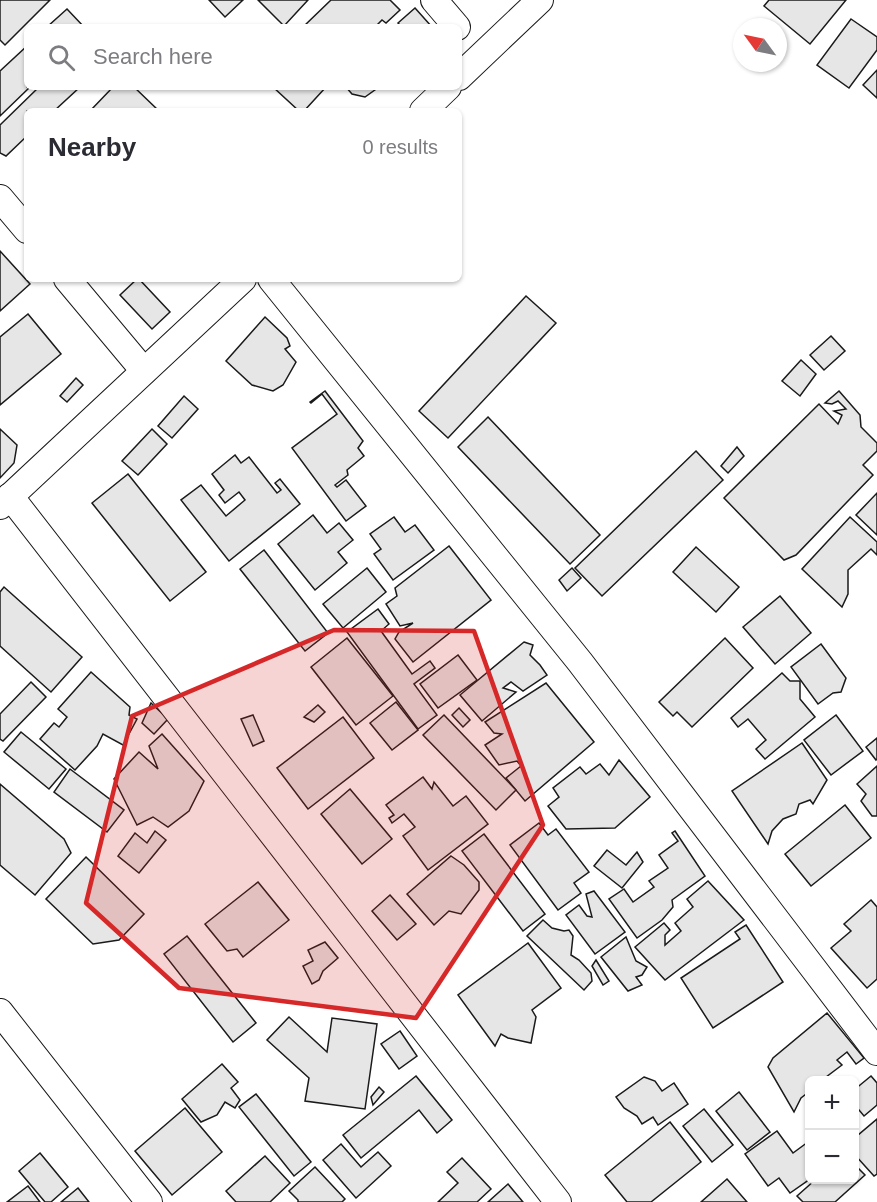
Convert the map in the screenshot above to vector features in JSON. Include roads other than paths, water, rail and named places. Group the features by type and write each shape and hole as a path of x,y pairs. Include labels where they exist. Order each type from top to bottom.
{"street":[{"path":"434,0 455,24"},
{"path":"462,74 540,0"},
{"path":"462,33 482,56"},
{"path":"426,108 445,90"},
{"path":"0,198 24,226"},
{"path":"70,282 144,371"},
{"path":"240,282 5,501 558,1202"},
{"path":"273,282 580,662 877,1052"},
{"path":"0,1012 149,1202"}]}
